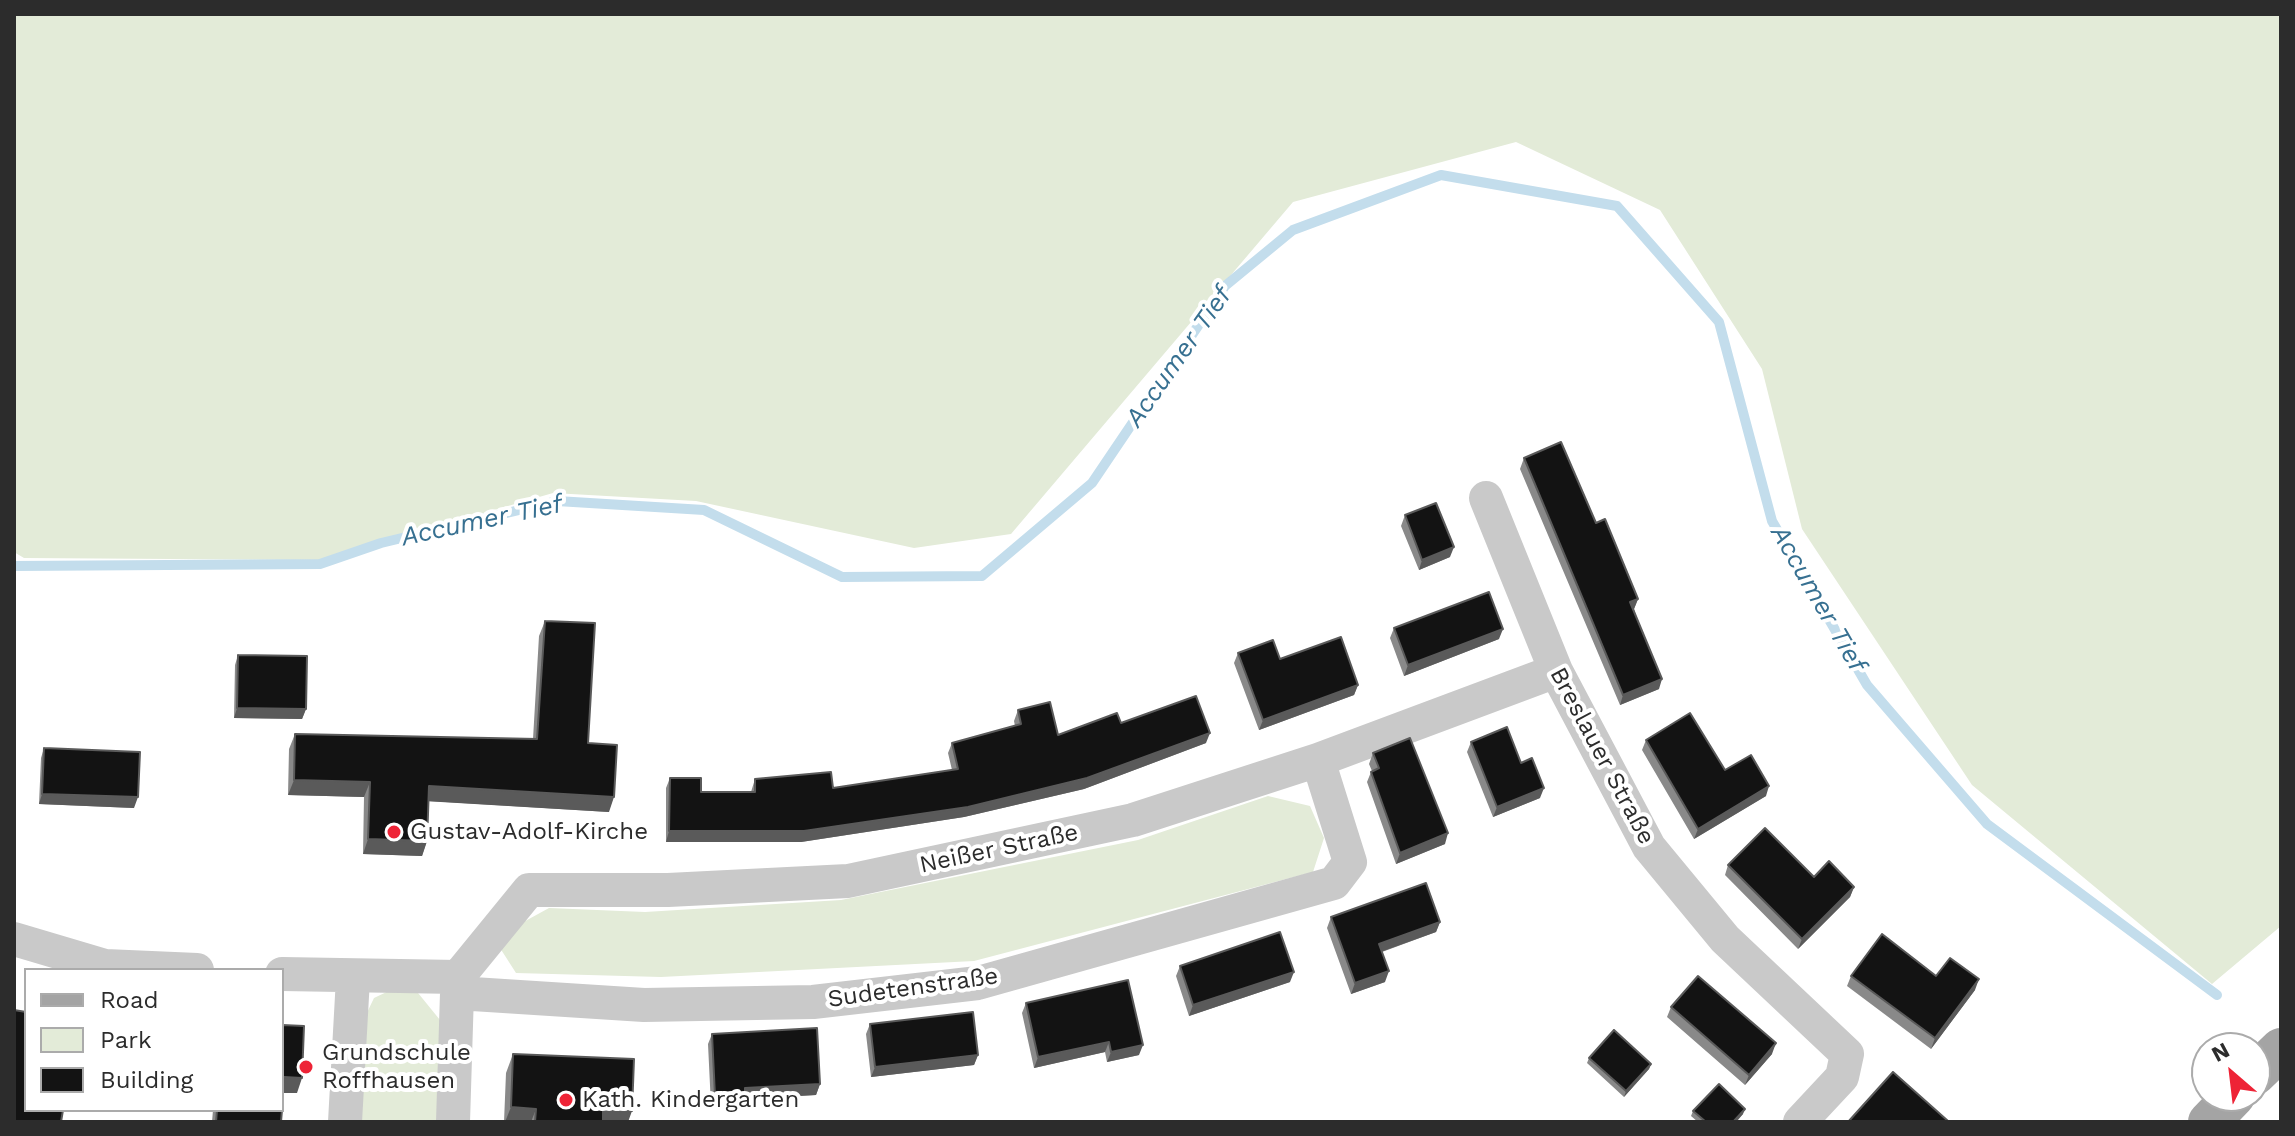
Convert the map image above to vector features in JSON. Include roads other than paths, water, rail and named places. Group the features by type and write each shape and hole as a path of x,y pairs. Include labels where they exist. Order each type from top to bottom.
{"street":[{"name":"Breslauer Straße","path":"1486,498 1556,671 1649,847 1725,939 1847,1054 1842,1077 1800,1122"},
{"name":"Neißer Straße","path":"458,985 529,890 668,890 848,881 1133,820 1318,760 1556,671"},
{"name":"Sudetenstraße","path":"458,985 644,1005 813,1002 978,983 1334,883 1350,862 1318,760"},
{"path":"14,939 105,966 151,968"},
{"path":"284,974 458,985 453,1122"},
{"path":"345,1122 353,978"}],"waterway":[{"name":"Accumer Tief","path":"14,566 320,564 381,543 557,501 704,510 842,577 982,576 1092,483 1225,286 1293,230 1441,175 1617,206 1719,322 1772,521 1867,685 1987,824 2217,995"}],"place":[{"name":"Gustav-Adolf-Kirche","path":"394,832"},
{"name":"Grundschule Roffhausen","path":"306,1067"},
{"name":"Kath. Kindergarten","path":"566,1100"}]}
